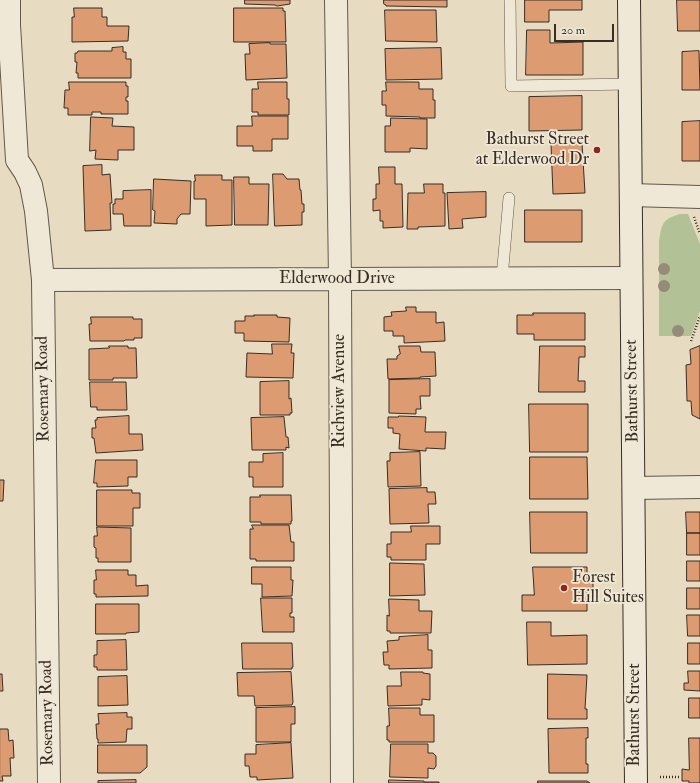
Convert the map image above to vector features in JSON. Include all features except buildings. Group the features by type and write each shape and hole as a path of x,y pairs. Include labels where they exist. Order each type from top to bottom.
{"street":[{"name":"Rosemary Road","path":"9,0 9,160 25,172 31,185 36,211 43,280 49,783"},
{"name":"Richview Avenue","path":"336,0 340,279 342,783"},
{"name":"Bathurst Street","path":"629,0 636,783"},
{"path":"631,195 696,204"},
{"name":"Elderwood Drive","path":"43,280 631,278"},
{"path":"634,488 700,487"}],"lane":[{"path":"510,0 511,86 630,84"},
{"path":"502,278 509,198"}],"path":[{"path":"696,204 700,234"},
{"path":"691,341 700,316"},
{"path":"660,777 682,777"}],"green space":[{"path":"680,214 688,214 700,244 700,311 691,336 659,336 659,241 662,226 666,220"}],"place":[{"name":"Bathurst Street at Elderwood Dr","path":"597,150"},
{"name":"Forest Hill Suites","path":"564,588"}]}
